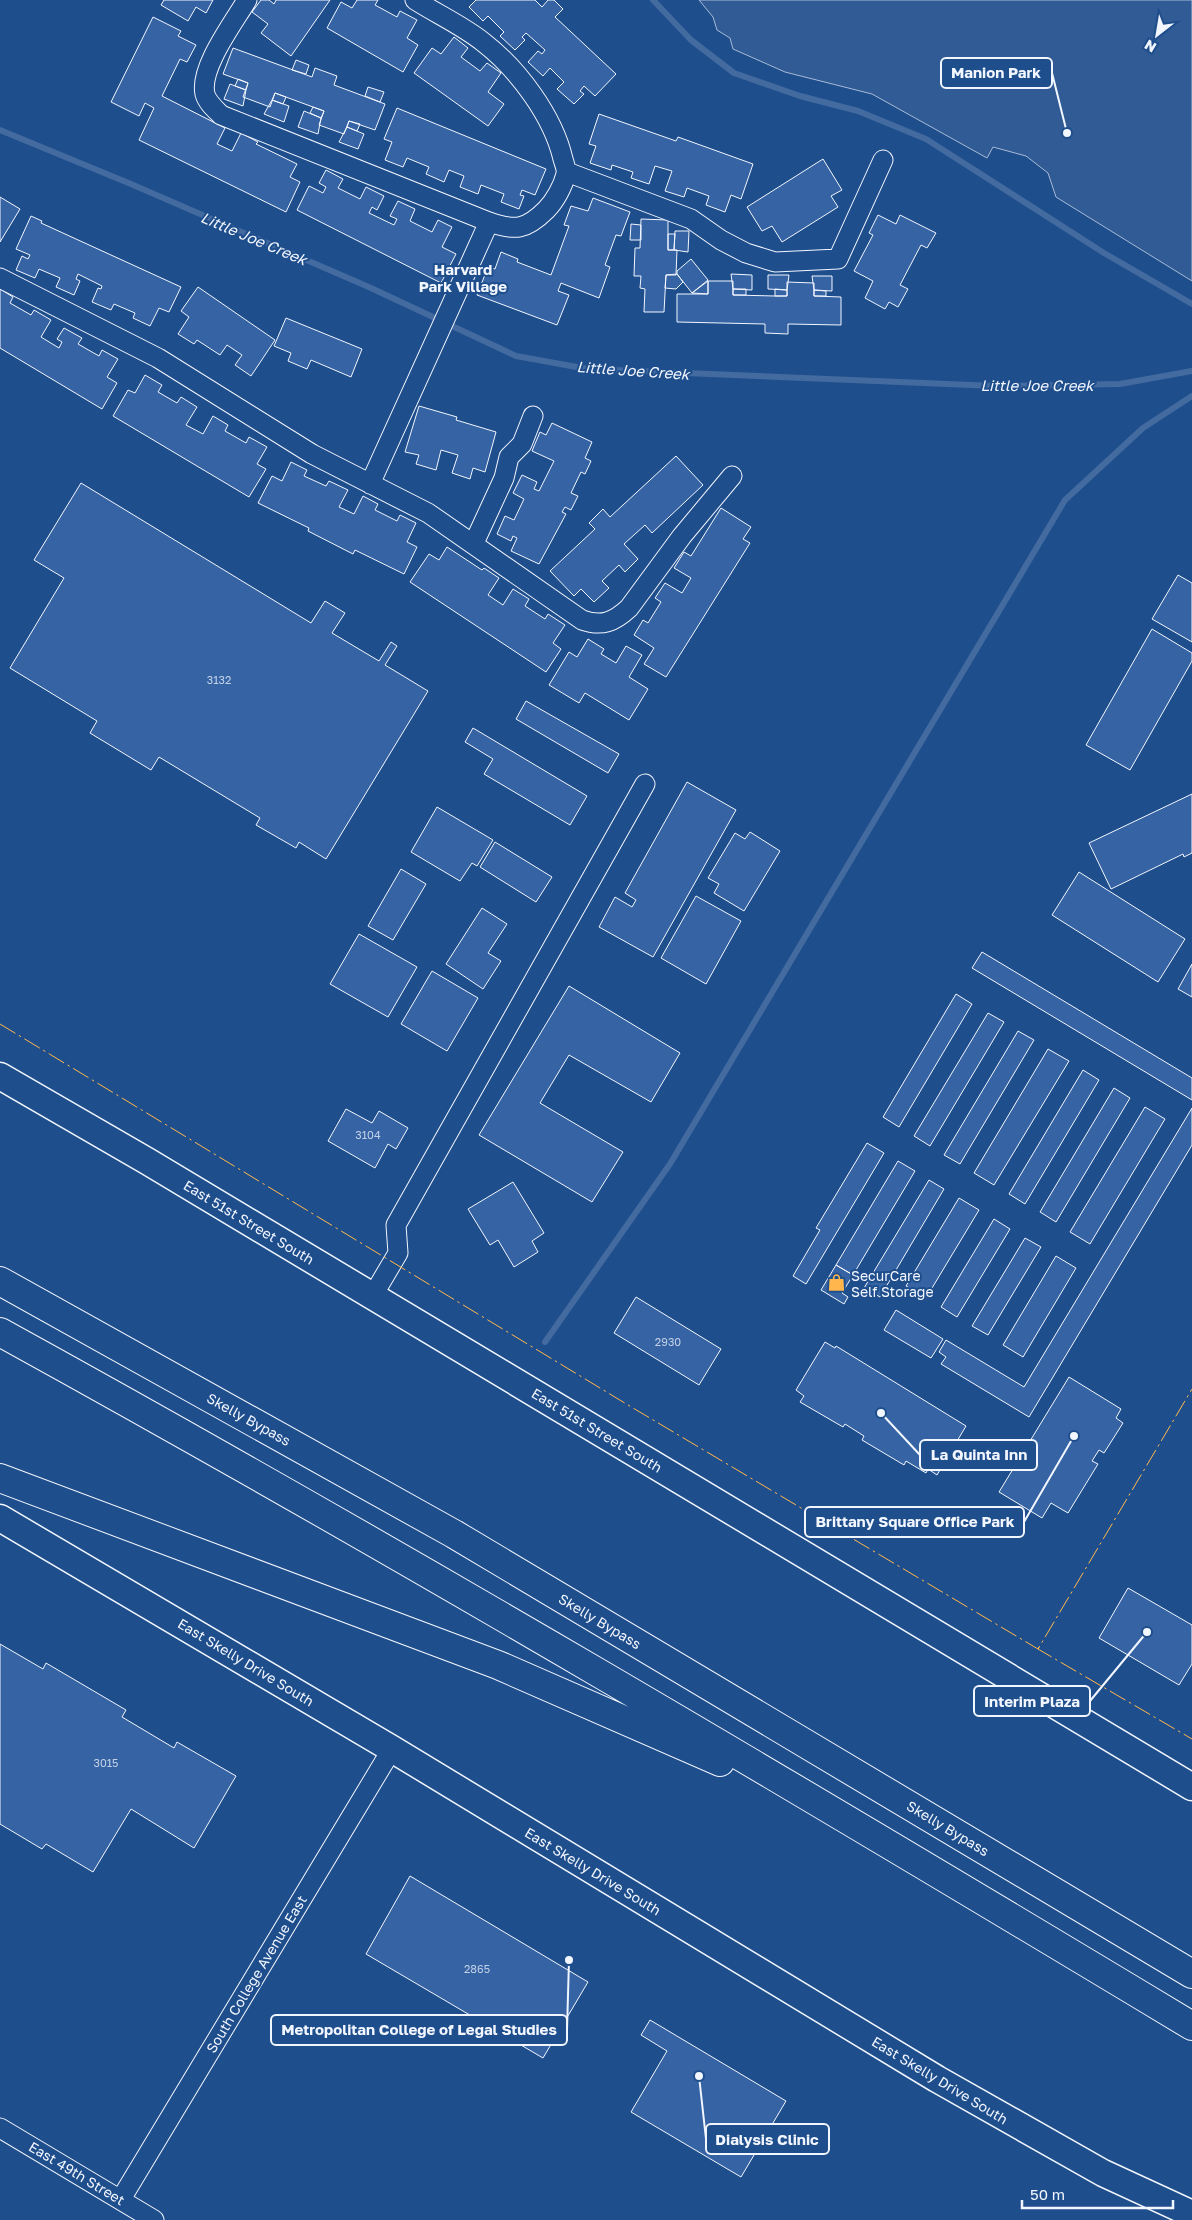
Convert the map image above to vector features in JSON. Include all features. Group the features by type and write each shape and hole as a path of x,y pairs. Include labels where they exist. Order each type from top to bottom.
{"highway":[{"name":"Skelly Bypass","path":"0,1281 454,1534 1192,1974"},
{"path":"0,1332 309,1506 840,1815 1192,2026"},
{"path":"0,1478 498,1665 840,1815"}],"main road":[{"name":"East 51st Street South","path":"0,1076 1192,1787"},
{"name":"East Skelly Drive South","path":"0,1518 392,1749 962,2093 1103,2172 1192,2214"}],"street":[{"path":"247,0 207,68 205,94 210,104 221,115 506,228 520,228 534,222 559,193 567,172 559,139 527,87 483,42 415,0"},
{"path":"567,172 691,219 721,240 746,254 775,262 838,259 883,160"},
{"path":"370,484 489,222"},
{"path":"0,278 158,358 312,454 428,513 474,543 582,620 595,625 608,623 618,618 630,608 682,536 732,476"},
{"path":"474,543 504,478 509,457 522,444 533,416"},
{"path":"372,1297 398,1254 396,1225 645,784"},
{"name":"South College Avenue East","path":"121,2199 392,1749"},
{"name":"East 49th Street","path":"0,2128 154,2220"}],"shaded area":[{"path":"699,0 1192,0 1192,281 1056,197 1048,173 1026,156 993,147 987,158 872,94 785,72 733,49 730,38 717,30 713,17"}],"building":[{"path":"164,0 213,0 206,13 196,7 188,21 161,5"},
{"path":"261,0 269,0 274,4 276,0 330,0 291,56 261,33 268,24 252,12"},
{"path":"357,0 378,0 375,5 397,17 400,11 417,20 407,38 418,45 403,72 327,28 341,2 352,8"},
{"path":"476,0 535,0 542,7 548,0 554,0 563,9 555,17 616,74 595,96 584,86 580,91 584,94 574,104 557,89 564,82 550,68 543,76 528,62 538,51 542,54 545,50 526,33 522,37 525,40 515,50 500,36 504,32 488,16 483,21 469,7"},
{"path":"153,17 181,31 178,36 196,45 187,62 180,59 162,96 225,128 217,144 232,151 241,133 258,142 256,144 297,164 290,177 300,182 286,212 139,140 154,108 145,103 139,116 111,102"},
{"path":"454,37 468,48 461,57 480,71 487,63 501,73 488,92 504,104 488,126 414,73 432,48 441,54"},
{"path":"233,48 312,77 315,68 337,76 334,85 385,104 375,130 349,121 344,134 319,125 324,111 275,93 270,107 243,97 248,83 223,74"},
{"path":"296,60 309,65 306,74 292,70"},
{"path":"238,79 248,83 246,90 235,86"},
{"path":"230,84 246,90 243,106 224,99"},
{"path":"368,87 384,92 380,102 365,96"},
{"path":"275,93 286,97 283,104 272,100"},
{"path":"272,100 289,106 284,122 264,114"},
{"path":"313,107 324,111 321,118 310,113"},
{"path":"397,108 546,169 535,195 522,190 520,195 524,196 519,209 501,202 504,194 481,185 478,194 460,187 464,176 449,170 444,182 426,174 429,167 407,158 403,167 385,160 392,142 384,139"},
{"path":"304,111 321,118 318,134 298,127"},
{"path":"599,114 676,141 678,137 753,164 741,199 731,195 725,212 706,205 709,196 687,188 684,197 665,191 672,171 655,166 649,184 631,178 633,172 612,165 611,170 590,163 596,146 589,144"},
{"path":"349,121 360,124 357,131 347,127"},
{"path":"347,127 364,134 358,149 339,142"},
{"path":"823,159 842,190 831,196 838,207 782,242 772,226 762,231 747,207"},
{"path":"326,170 343,179 338,188 360,199 366,187 384,196 377,210 372,207 369,213 394,225 397,219 390,216 398,201 415,209 410,221 432,232 438,220 452,227 442,247 456,254 441,283 297,210 309,186 323,193 326,187 319,183"},
{"path":"0,197 20,209 0,242"},
{"path":"593,198 630,212 621,236 616,235 605,265 610,267 599,298 561,283 558,291 569,295 557,325 477,295 488,267 495,269 501,252 518,259 517,262 551,275 569,226 564,225 571,206 588,211"},
{"path":"878,215 896,224 900,215 936,233 927,248 921,245 900,285 908,289 898,307 889,302 885,309 865,298 873,281 854,271 873,235 869,233"},
{"path":"31,216 42,221 41,223 181,287 169,312 159,308 150,326 133,318 135,313 114,304 111,310 92,302 98,288 101,289 102,286 78,274 76,279 80,281 74,295 56,287 60,278 39,269 35,278 16,270 22,256 28,259 30,255 16,249"},
{"path":"641,219 668,220 668,250 677,250 676,275 666,275 664,312 644,312 645,289 640,288 641,276 634,276 635,248 640,248"},
{"path":"631,224 641,225 641,240 630,240"},
{"path":"675,231 689,231 688,252 674,250"},
{"path":"668,234 675,234 674,250 668,250"},
{"path":"691,259 708,280 692,293 677,274 677,271"},
{"path":"677,274 683,282 676,289 665,288 666,275"},
{"path":"731,274 752,275 752,290 733,289"},
{"path":"768,275 789,275 787,290 768,289"},
{"path":"812,276 832,276 832,291 814,290"},
{"path":"708,281 708,294 692,293"},
{"path":"708,281 733,281 733,295 775,296 787,296 787,282 814,283 814,296 841,297 841,325 788,324 788,334 765,333 765,324 677,322 677,294 708,294"},
{"path":"198,287 275,340 251,376 235,365 242,355 227,345 220,355 197,340 194,344 178,334 189,317 181,311"},
{"path":"0,289 13,297 10,303 31,315 34,310 51,320 41,337 59,348 62,342 57,339 64,328 82,338 78,344 99,356 102,350 118,359 107,377 117,383 102,409 0,348"},
{"path":"733,289 746,289 746,295 733,295"},
{"path":"775,289 787,290 787,296 775,296"},
{"path":"814,290 826,291 826,296 814,296"},
{"path":"286,318 362,349 351,377 311,360 307,369 288,361 291,353 274,346"},
{"path":"145,375 162,385 158,392 177,403 181,397 197,407 186,425 203,434 213,416 228,425 225,431 246,443 249,437 267,447 257,464 266,469 249,497 113,416 128,390 135,393"},
{"path":"419,406 457,417 456,420 496,432 485,472 473,468 470,479 452,473 458,455 441,450 436,470 416,464 419,455 405,452"},
{"path":"552,423 592,442 585,458 591,461 585,474 581,472 571,493 578,496 571,510 565,507 562,512 566,514 539,564 511,551 517,538 513,536 511,541 497,534 505,516 514,520 524,499 513,493 522,475 537,482 534,489 539,491 554,461 532,451 540,432 546,435"},
{"path":"676,456 703,485 652,533 645,525 624,544 638,559 625,572 619,565 602,581 609,588 594,602 581,589 574,596 550,571 595,529 589,523 603,509 610,517"},
{"path":"291,462 307,470 304,476 326,486 329,481 348,490 339,507 354,514 363,496 378,504 375,510 397,521 400,515 416,523 407,542 417,547 404,574 355,550 353,554 308,531 309,528 258,503 272,476 282,481"},
{"path":"81,483 311,623 325,601 345,613 332,633 379,661 391,642 397,646 385,665 428,691 326,859 299,842 296,848 256,825 260,818 159,757 151,770 90,733 97,721 10,668 64,578 34,560"},
{"path":"721,508 751,527 743,539 750,543 666,677 644,664 654,648 634,635 643,620 648,623 661,602 655,598 665,583 682,593 691,578 674,568 684,552 691,556"},
{"path":"447,547 482,570 484,568 499,578 488,595 503,605 513,589 529,599 525,606 545,619 548,614 565,625 553,643 561,649 546,672 410,582 429,554 439,560"},
{"path":"1178,575 1192,583 1192,642 1152,619"},
{"path":"1152,629 1192,653 1192,661 1130,770 1086,745"},
{"path":"588,639 604,649 601,654 616,663 626,646 642,655 629,677 648,689 629,720 585,693 579,703 549,685 569,652 577,657"},
{"path":"526,701 619,754 608,773 516,719"},
{"path":"473,728 587,796 570,825 484,774 493,759 465,742"},
{"path":"687,782 736,810 653,957 599,927 615,897 632,907 636,900 625,893"},
{"path":"1192,794 1192,853 1184,857 1183,854 1111,889 1089,843"},
{"path":"437,807 493,840 477,866 472,863 460,881 411,852"},
{"path":"750,832 780,851 744,911 714,893 719,884 708,878 735,833 745,839"},
{"path":"495,842 552,877 536,902 480,867"},
{"path":"401,869 426,884 393,940 368,926"},
{"path":"1079,872 1185,939 1158,982 1052,915"},
{"path":"696,896 741,921 706,984 661,958"},
{"path":"482,908 507,924 488,953 501,961 483,989 446,964"},
{"path":"359,934 417,967 388,1017 330,984"},
{"path":"982,952 1192,1078 1192,1100 972,968"},
{"path":"1192,964 1192,997 1178,989"},
{"path":"432,971 478,998 447,1051 401,1024"},
{"path":"569,986 680,1053 651,1102 569,1055 540,1103 623,1152 592,1202 479,1135"},
{"path":"956,994 972,1004 899,1127 883,1117"},
{"path":"988,1013 1004,1022 930,1146 914,1136"},
{"path":"1018,1031 1034,1040 960,1164 944,1155"},
{"path":"1048,1049 1069,1061 994,1185 974,1173"},
{"path":"1083,1070 1099,1080 1025,1204 1009,1194"},
{"path":"1114,1088 1130,1098 1056,1222 1040,1212"},
{"path":"1145,1107 1165,1119 1090,1244 1070,1232"},
{"path":"1192,1108 1192,1145 1029,1417 941,1364 946,1357 939,1352 946,1340 1024,1387"},
{"path":"346,1109 372,1123 379,1111 408,1128 396,1149 388,1144 375,1168 328,1141"},
{"path":"867,1143 884,1153 806,1284 793,1276 820,1230 816,1228"},
{"path":"898,1161 915,1171 853,1275 836,1265"},
{"path":"929,1180 944,1189 880,1297 864,1288"},
{"path":"513,1182 544,1233 532,1241 538,1252 514,1267 498,1240 490,1245 468,1209"},
{"path":"959,1198 979,1210 926,1298 906,1286"},
{"path":"994,1219 1010,1229 957,1317 941,1307"},
{"path":"1025,1238 1041,1247 988,1335 972,1326"},
{"path":"1056,1256 1076,1268 1023,1357 1003,1345"},
{"name":"SecurCare Self Storage","path":"836,1265 853,1275 842,1293 848,1297 844,1304 821,1290"},
{"path":"636,1297 721,1349 699,1385 614,1333"},
{"path":"896,1310 943,1339 931,1358 884,1330"},
{"path":"825,1342 835,1348 836,1346 966,1426 937,1475 928,1469 926,1473 906,1461 904,1465 862,1440 864,1436 845,1424 843,1427 800,1402 804,1396 796,1390"},
{"path":"1069,1377 1121,1409 1116,1418 1123,1423 1104,1453 1099,1450 1092,1461 1098,1464 1068,1513 1051,1503 1042,1518 999,1492"},
{"path":"1128,1588 1192,1625 1192,1664 1179,1685 1099,1638"},
{"path":"0,1644 43,1669 46,1663 126,1710 122,1717 174,1748 177,1742 236,1776 194,1848 131,1809 93,1872 46,1844 42,1849 0,1824"},
{"path":"410,1876 588,1982 543,2058 366,1954"},
{"path":"650,2020 786,2101 741,2177 631,2112 667,2051 641,2035"}],"waterway":[{"path":"653,0 691,40 734,73 800,96 858,111 926,139 1104,253 1192,304"},
{"name":"Little Joe Creek","path":"0,130 131,184 371,288 516,356 588,369 995,386 1120,384 1192,371"},
{"path":"545,1342 670,1164 1065,500 1143,428 1192,396"}],"power":[{"path":"0,1024 628,1405 1038,1649 1192,1389"},
{"path":"1039,1647 1038,1649 1192,1739"}],"place":[{"name":"Manion Park","path":"1067,133"},
{"name":"SecurCare Self Storage","path":"837,1283"},
{"name":"La Quinta Inn","path":"881,1413"},
{"name":"Brittany Square Office Park","path":"1074,1436"},
{"name":"Interim Plaza","path":"1147,1632"},
{"name":"Metropolitan College of Legal Studies","path":"569,1960"},
{"name":"Dialysis Clinic","path":"699,2076"}],"district":[{"name":"Harvard Park Village","path":"463,278"}]}
